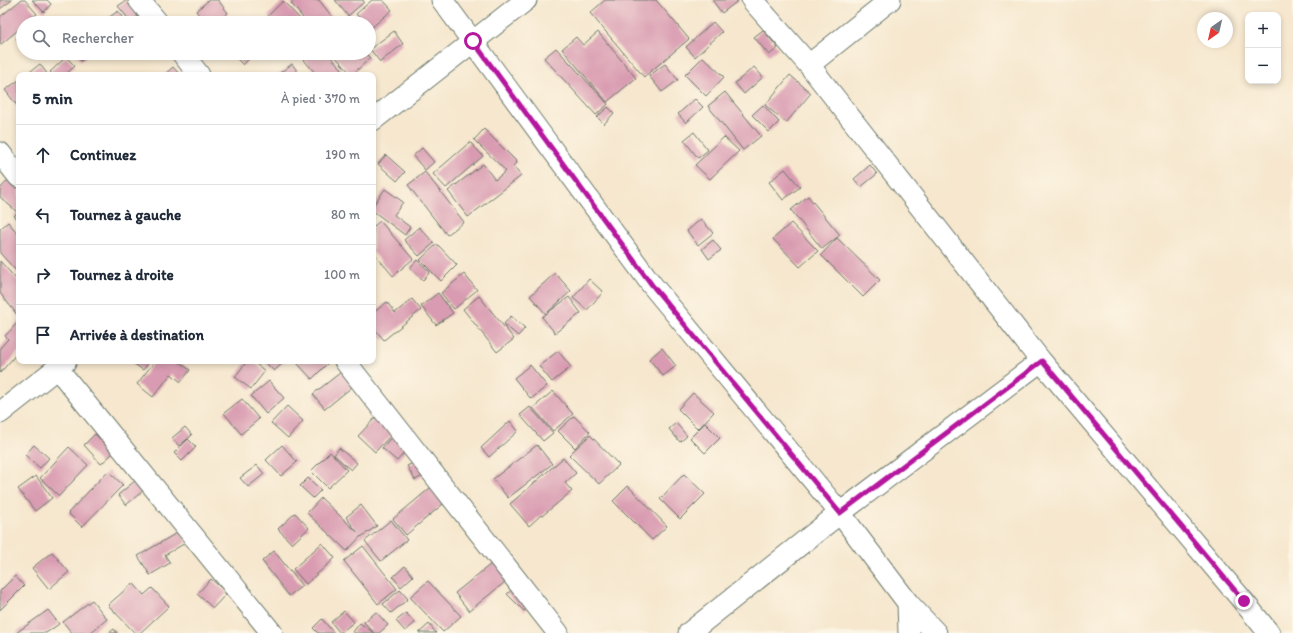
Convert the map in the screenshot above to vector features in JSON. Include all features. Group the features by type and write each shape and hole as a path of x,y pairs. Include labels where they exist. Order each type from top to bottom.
{"street":[{"path":"139,0 152,16"},
{"path":"442,0 652,285 840,513 908,603 936,633"},
{"path":"376,118 526,0"},
{"path":"752,0 809,65 1042,361 1244,601 1269,633"},
{"path":"809,65 890,0"},
{"path":"187,60 197,72"},
{"path":"0,153 16,173"},
{"path":"689,633 840,513 1042,361"},
{"path":"0,413 62,364 272,633"},
{"path":"347,364 558,633"},
{"path":"908,603 909,633"}],"building":[{"path":"0,0 12,0 0,9"},
{"path":"21,0 25,0 37,14 35,16 16,16 16,32 0,45 0,17"},
{"path":"32,0 47,0 51,4 44,12"},
{"path":"127,0 139,15 126,16 118,6"},
{"path":"209,0 218,0 228,13 225,16 200,16 196,11"},
{"path":"295,0 319,0 332,16 301,16 291,3"},
{"path":"335,0 363,0 364,2 348,16"},
{"path":"372,0 383,0 392,10 376,24 376,16 358,16 356,14"},
{"path":"605,0 656,0 689,39 644,77 590,13"},
{"path":"712,0 739,0 722,13"},
{"path":"283,1 297,16 268,16"},
{"path":"118,11 122,16 111,16"},
{"path":"713,22 722,32 695,57 686,47"},
{"path":"763,30 778,48 769,55 754,37"},
{"path":"394,31 403,44 380,62 376,57 376,44"},
{"path":"598,32 636,78 607,102 562,49 576,37 583,45"},
{"path":"556,48 608,104 596,115 544,58"},
{"path":"703,57 724,77 706,96 685,75"},
{"path":"63,60 69,60 75,66 68,72 50,72"},
{"path":"238,60 248,60 243,65"},
{"path":"304,60 334,60 342,69 338,72 314,72"},
{"path":"338,60 368,60 355,72 349,72"},
{"path":"40,64 46,72 30,72"},
{"path":"292,64 298,72 281,72"},
{"path":"665,64 678,80 662,92 649,76"},
{"path":"173,67 177,72 167,72"},
{"path":"754,67 763,77 744,94 735,83"},
{"path":"790,75 811,93 786,123 765,105"},
{"path":"16,82 16,104 5,90"},
{"path":"725,92 761,136 743,150 708,106"},
{"path":"695,99 703,107 686,123 678,114"},
{"path":"763,105 779,122 769,132 752,115"},
{"path":"608,107 614,113 604,124 597,117"},
{"path":"484,129 517,162 513,166 521,176 468,217 448,191 483,164 495,180 506,171 474,140"},
{"path":"694,132 708,150 698,158 684,140"},
{"path":"724,137 739,151 710,179 695,165"},
{"path":"470,142 483,156 446,188 433,174"},
{"path":"422,148 434,162 425,170 413,156"},
{"path":"386,155 405,172 397,181 378,164"},
{"path":"870,165 877,174 861,187 854,179"},
{"path":"785,169 800,187 783,200 769,182"},
{"path":"425,172 464,222 447,235 408,185"},
{"path":"9,179 16,185 16,211 0,197 0,189"},
{"path":"385,189 403,202 394,215 410,227 405,235 376,213 376,202"},
{"path":"808,196 840,235 822,249 791,210"},
{"path":"701,219 713,233 698,245 687,231"},
{"path":"380,221 413,259 393,276 376,256 376,224"},
{"path":"8,222 16,231 16,271 0,253 0,229"},
{"path":"791,223 818,251 800,267 773,239"},
{"path":"419,227 434,243 419,256 404,240"},
{"path":"837,238 880,280 863,297 821,255"},
{"path":"713,240 721,250 709,259 702,249"},
{"path":"437,244 457,265 441,281 420,260"},
{"path":"417,260 430,272 423,280 410,268"},
{"path":"0,261 16,279 16,313 0,293"},
{"path":"555,273 571,291 546,314 530,296"},
{"path":"464,274 477,290 454,309 441,293"},
{"path":"589,279 603,292 587,310 573,298"},
{"path":"438,293 453,313 436,325 421,306"},
{"path":"479,296 514,339 497,352 463,309"},
{"path":"569,297 581,313 555,333 542,317"},
{"path":"412,299 421,310 384,340 376,331 376,311 387,302 395,313"},
{"path":"511,316 525,328 518,336 504,324"},
{"path":"16,324 16,354 0,373 0,348 8,339 5,336"},
{"path":"662,348 676,366 663,376 649,359"},
{"path":"558,351 571,367 552,382 539,366"},
{"path":"134,364 148,364 143,370"},
{"path":"153,364 182,364 190,370 181,382 171,374 153,397 137,384"},
{"path":"245,364 256,364 265,371 251,389 235,377"},
{"path":"267,364 282,364 274,371"},
{"path":"298,364 327,364 312,379"},
{"path":"530,365 547,386 531,399 514,378"},
{"path":"345,369 357,383 325,409 313,394"},
{"path":"269,381 284,398 266,414 251,396"},
{"path":"553,391 573,414 553,431 533,408"},
{"path":"693,393 714,412 698,429 678,409"},
{"path":"242,399 259,419 241,434 224,413"},
{"path":"287,406 303,421 288,438 271,423"},
{"path":"530,407 553,433 543,441 520,415"},
{"path":"378,415 395,431 375,452 358,436"},
{"path":"574,416 590,432 575,448 558,431"},
{"path":"510,421 518,431 489,457 481,448"},
{"path":"676,423 687,436 680,442 669,429"},
{"path":"705,423 720,438 705,453 690,438"},
{"path":"185,427 192,435 179,446 172,438"},
{"path":"95,434 113,453 101,464 84,445"},
{"path":"394,434 409,447 397,461 382,448"},
{"path":"590,435 619,465 599,484 569,455"},
{"path":"188,439 196,447 182,461 174,453"},
{"path":"34,445 49,458 40,468 25,455"},
{"path":"282,445 297,462 281,476 266,460"},
{"path":"537,445 552,464 508,498 493,479"},
{"path":"69,447 88,465 59,496 40,478"},
{"path":"339,448 357,463 351,470 334,455"},
{"path":"330,452 347,470 328,488 311,471"},
{"path":"428,455 436,469 415,480 407,466"},
{"path":"563,458 576,473 565,483 572,491 529,526 510,504"},
{"path":"257,465 264,474 248,487 240,478"},
{"path":"108,471 123,485 82,527 68,513"},
{"path":"684,474 705,494 680,519 660,499"},
{"path":"36,476 52,498 35,511 18,489"},
{"path":"308,478 321,490 313,498 300,486"},
{"path":"136,480 144,490 126,505 118,495"},
{"path":"436,483 449,499 406,535 393,519"},
{"path":"628,486 667,526 652,540 613,501"},
{"path":"321,498 357,532 346,517 361,505 377,526 361,536 347,551 307,513"},
{"path":"295,513 309,528 292,544 278,529"},
{"path":"391,520 407,540 381,561 365,541"},
{"path":"180,531 187,542 165,555 170,563 150,575 138,556"},
{"path":"322,543 335,558 306,584 293,569"},
{"path":"363,546 397,589 378,604 344,561"},
{"path":"274,551 302,586 289,596 262,561"},
{"path":"52,552 69,572 49,589 32,568"},
{"path":"496,560 510,578 469,611 455,593"},
{"path":"405,566 413,576 401,587 393,577"},
{"path":"15,576 24,586 0,610 0,591"},
{"path":"211,579 227,593 213,608 197,594"},
{"path":"428,581 461,616 443,632 410,597"},
{"path":"133,583 144,595 152,588 169,606 140,633 135,633 108,605"},
{"path":"515,587 532,604 524,611 507,594"},
{"path":"400,590 408,599 391,613 383,604"},
{"path":"92,600 107,619 90,633 72,633 63,622"},
{"path":"48,610 59,624 46,633 16,633"},
{"path":"344,611 354,622 340,633 331,622"},
{"path":"376,612 388,625 379,633 374,633 364,622"},
{"path":"406,613 415,623 405,631 396,621"},
{"path":"322,619 334,633 318,633 313,628"},
{"path":"360,623 374,633 352,633"},
{"path":"429,624 436,633 419,633"},
{"path":"114,629 117,633 109,633"}],"route":[{"path":"473,41 652,285 840,513 1042,361 1244,601"}]}
